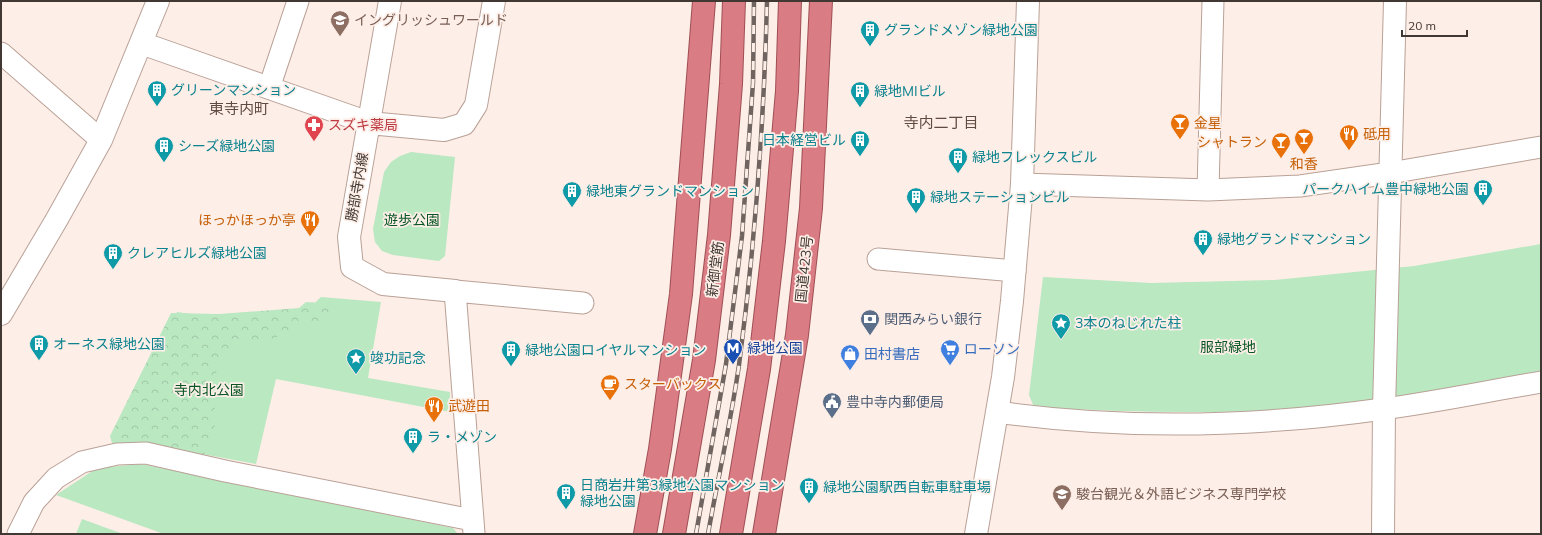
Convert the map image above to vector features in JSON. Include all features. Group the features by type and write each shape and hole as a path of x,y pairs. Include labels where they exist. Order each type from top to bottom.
{"highway":[{"path":"645,534 660,449 681,294 704,1"},
{"name":"新御堂筋","path":"674,534 704,360 719,235 731,84 734,1"},
{"path":"731,534 760,369 774,248 787,91 790,1"},
{"name":"国道423号","path":"764,534 797,335 811,208 821,1"}],"street":[{"path":"1,314 58,219 101,140 158,1"},
{"path":"269,88 298,1"},
{"name":"勝部寺内線","path":"390,1 349,237 352,267 383,284 455,291"},
{"path":"142,43 369,123 444,130 464,124 476,106 494,1"},
{"path":"976,534 1003,377 1015,271 1022,184 1028,1"},
{"path":"1208,190 1212,1"},
{"path":"1383,534 1384,409 1395,1"},
{"path":"1,53 101,140"},
{"path":"1022,184 1208,190 1300,186 1390,173 1541,147"},
{"path":"878,259 1015,271"},
{"path":"18,534 34,502 56,478 82,462 117,454 146,453 473,527 455,291 583,303"},
{"path":"997,412 1024,416 1126,424 1224,424 1384,409 1541,382"}],"green space":[{"name":"遊歩公園","path":"411,152 455,157 445,256 439,261 393,255 382,251 375,242 373,229 384,172 391,162 400,156"},
{"name":"服部緑地","path":"1541,244 1541,372 1366,402 1307,408 1239,412 1170,412 1034,407 1029,395 1043,277 1151,283 1275,280 1414,266"},
{"name":"寺内北公園","path":"321,297 381,302 368,378 450,392 450,412 276,379 256,464 143,443 113,444 177,312 218,318 304,313"},
{"path":"306,302 336,304 329,320 313,321 269,340 233,343 211,382 216,417 212,443 201,458 114,450 110,436 171,313 219,314 299,308"},
{"path":"141,464 453,528 458,534 164,534 56,495 97,468"},
{"path":"82,519 123,534 76,534"}],"railway":[{"path":"696,534 726,364 742,236 753,83 754,1"},
{"path":"708,534 736,386 745,320 758,183 764,92 767,1"}],"place":[{"name":"イングリッシュワールド","path":"340,37"},
{"name":"グランドメゾン緑地公園","path":"870,47"},
{"name":"グリーンマンション","path":"157,107"},
{"name":"緑地MIビル","path":"860,108"},
{"name":"金星","path":"1180,140"},
{"name":"スズキ薬局","path":"314,142"},
{"name":"砥用","path":"1349,151"},
{"name":"和香","path":"1304,155"},
{"name":"日本経営ビル","path":"860,157"},
{"name":"シャトラン","path":"1281,159"},
{"name":"シーズ緑地公園","path":"164,163"},
{"name":"緑地フレックスビル","path":"958,174"},
{"name":"パークハイム豊中緑地公園","path":"1483,206"},
{"name":"緑地東グランドマンション","path":"572,208"},
{"name":"緑地ステーションビル","path":"916,214"},
{"name":"ほっかほっか亭","path":"310,237"},
{"name":"緑地グランドマンション","path":"1203,256"},
{"name":"クレアヒルズ緑地公園","path":"113,270"},
{"name":"関西みらい銀行","path":"870,336"},
{"name":"3本のねじれた柱","path":"1061,340"},
{"name":"オーネス緑地公園","path":"39,361"},
{"name":"緑地公園","path":"733,365"},
{"name":"ローソン","path":"950,366"},
{"name":"緑地公園ロイヤルマンション","path":"511,367"},
{"name":"田村書店","path":"850,371"},
{"name":"竣功記念","path":"356,375"},
{"name":"スターバックス","path":"610,401"},
{"name":"豊中寺内郵便局","path":"832,419"},
{"name":"武遊田","path":"434,423"},
{"name":"ラ・メゾン","path":"413,454"},
{"name":"緑地公園駅西自転車駐車場","path":"809,504"},
{"name":"日商岩井第3緑地公園マンション 緑地公園","path":"566,510"},
{"name":"駿台観光＆外語ビジネス専門学校","path":"1062,511"}],"district":[{"name":"東寺内町","path":"239,109"},
{"name":"寺内二丁目","path":"941,123"}]}
